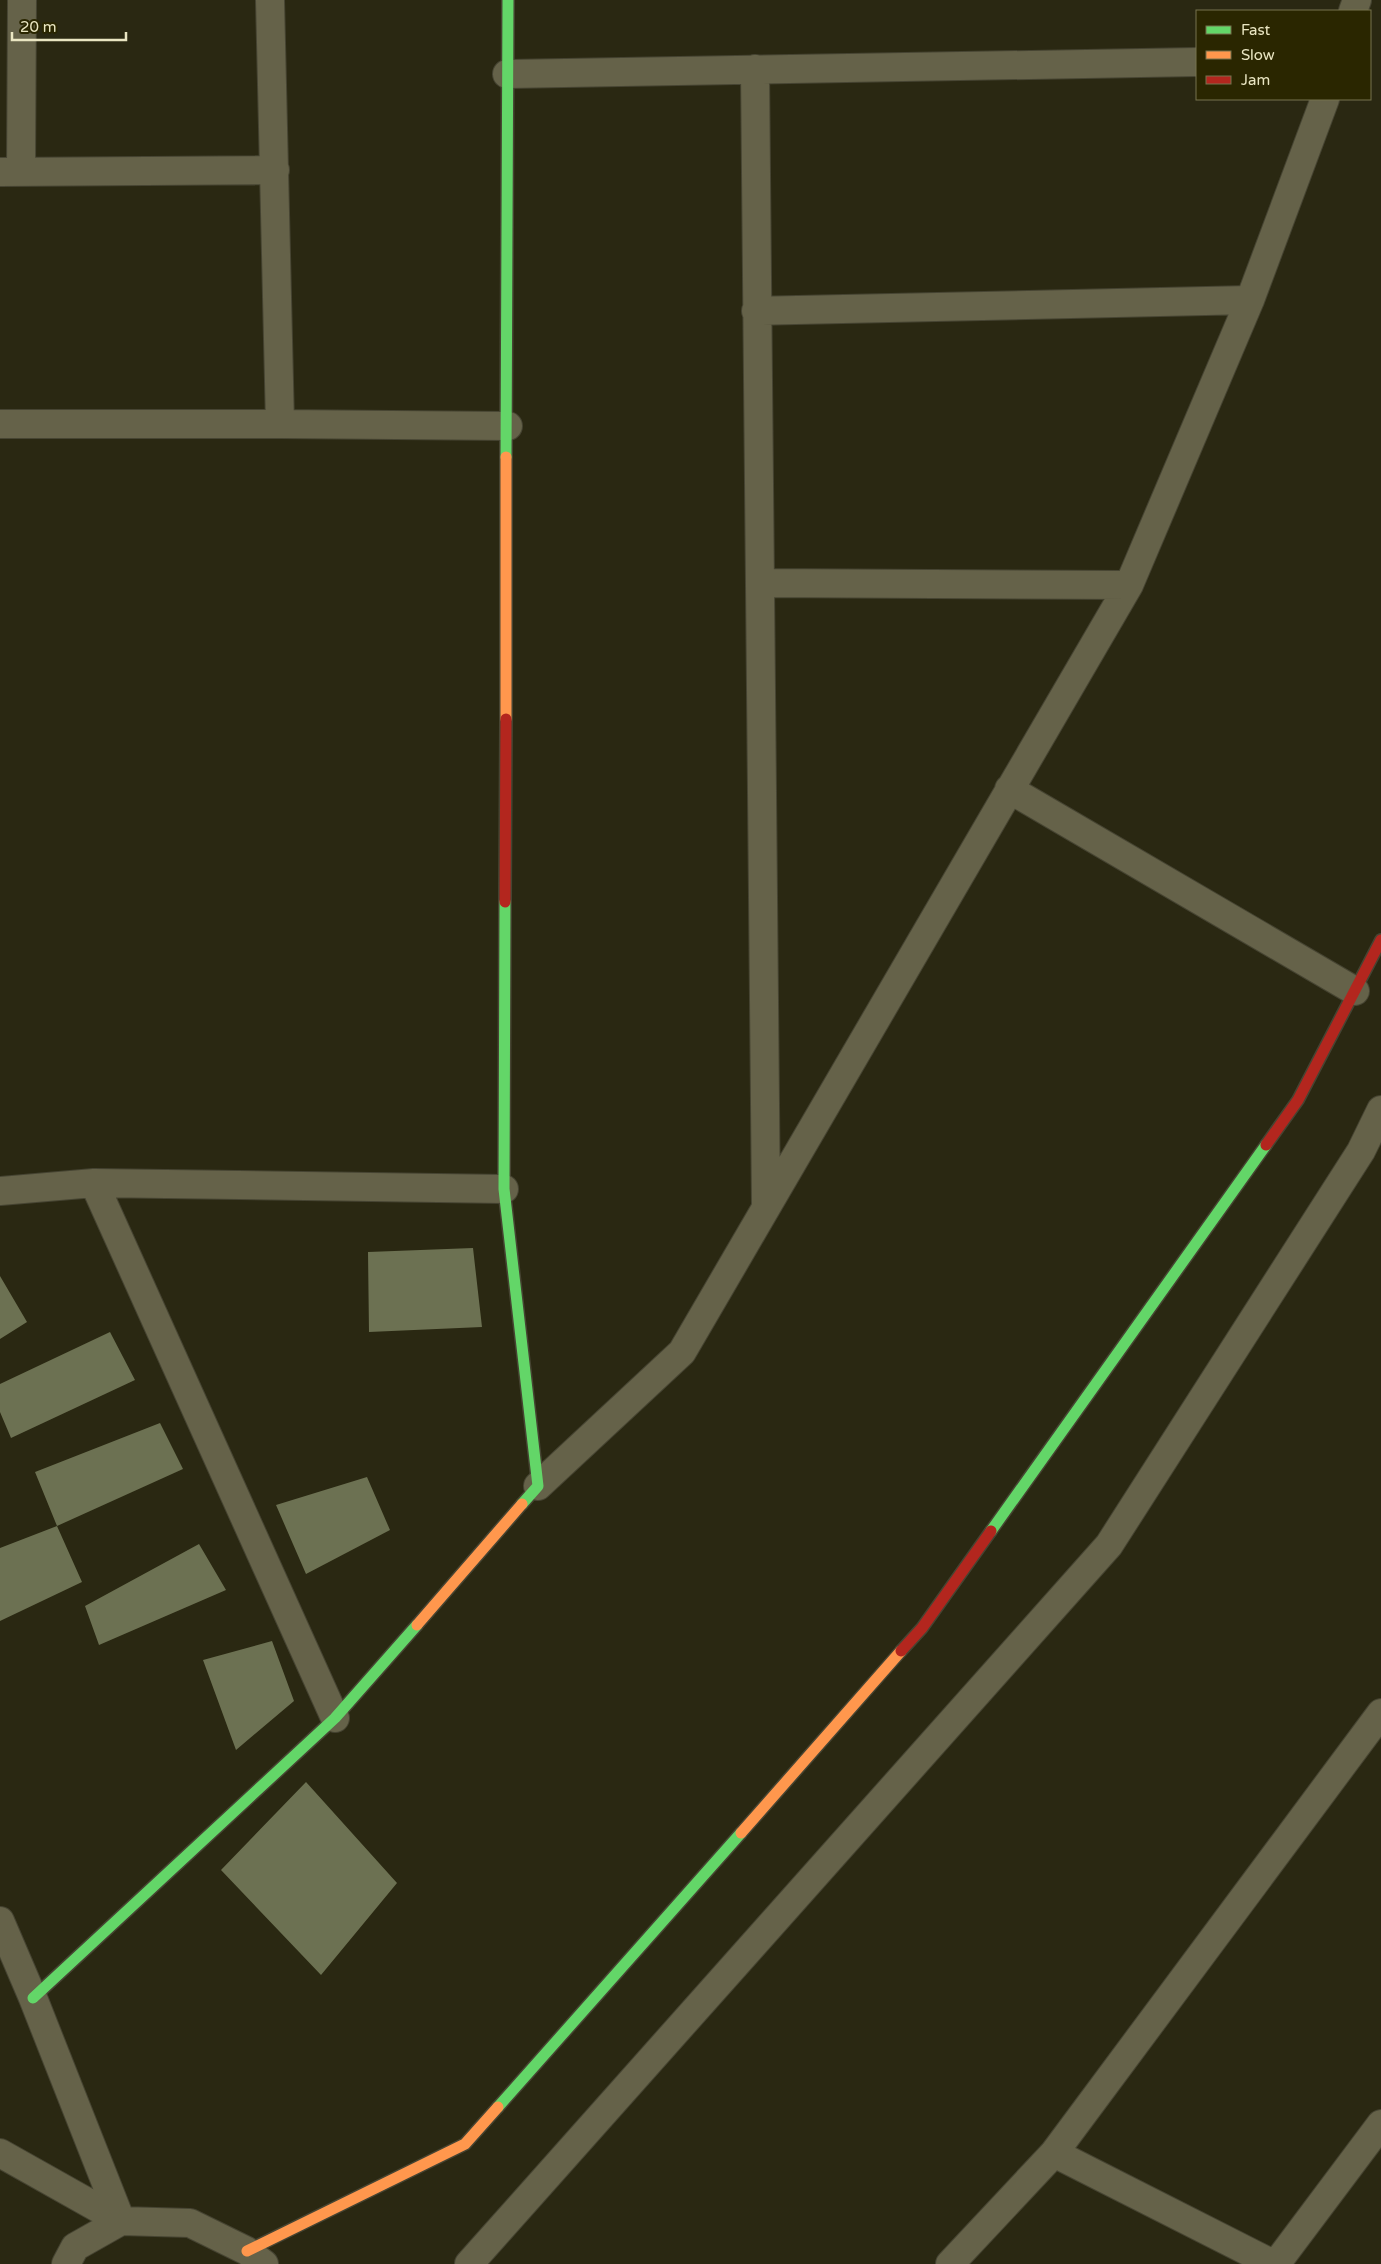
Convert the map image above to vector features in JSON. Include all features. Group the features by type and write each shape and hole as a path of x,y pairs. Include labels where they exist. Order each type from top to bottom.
{"street":[{"path":"22,0 11,172 275,170"},
{"path":"270,0 280,424"},
{"path":"508,0 504,1188 538,1486"},
{"path":"507,74 1196,62"},
{"path":"755,69 766,1207"},
{"path":"33,1998 336,1718 538,1486 682,1352 1129,585 1250,300 1325,100"},
{"path":"756,311 1250,300"},
{"path":"0,424 508,426"},
{"path":"761,582 1129,585"},
{"path":"1010,789 1355,990"},
{"path":"0,2153 121,2221 190,2223 256,2258 465,2144 922,1628 1298,1100 1381,940"},
{"path":"470,2264 1109,1545 1361,1151 1381,1110"},
{"path":"0,1190 94,1183 504,1188"},
{"path":"94,1183 336,1718"},
{"path":"950,2264 1054,2153 1381,1713"},
{"path":"0,1921 33,1998 121,2221"},
{"path":"1054,2153 1275,2264 1381,2124"},
{"path":"66,2264 75,2247 121,2221"}],"building":[{"path":"473,1248 482,1327 369,1332 368,1252"},
{"path":"0,1276 27,1322 0,1339"},
{"path":"110,1332 135,1380 11,1438 0,1412 0,1384"},
{"path":"160,1423 183,1469 57,1526 35,1472"},
{"path":"367,1477 390,1530 306,1574 276,1505"},
{"path":"57,1526 82,1582 0,1621 0,1548"},
{"path":"199,1544 226,1590 99,1645 85,1606"},
{"path":"272,1641 294,1701 236,1750 203,1660"},
{"path":"306,1782 397,1883 321,1975 221,1870"}],"traffic: fast":[{"path":"506,457 508,0"},
{"path":"505,902 504,1189 538,1486 522,1504"},
{"path":"991,1531 1266,1145"},
{"path":"33,1998 335,1718 417,1625"},
{"path":"498,2107 741,1833"}],"traffic: slow":[{"path":"506,457 506,719"},
{"path":"417,1625 522,1504"},
{"path":"741,1833 901,1651"},
{"path":"247,2251 465,2144 498,2107"}],"traffic: jam":[{"path":"505,902 506,719"},
{"path":"1266,1145 1298,1100 1381,940"},
{"path":"901,1651 922,1628 991,1531"}]}
